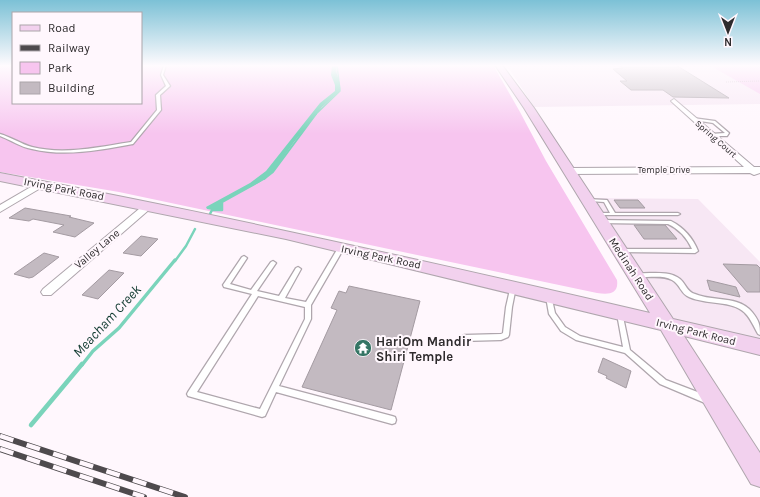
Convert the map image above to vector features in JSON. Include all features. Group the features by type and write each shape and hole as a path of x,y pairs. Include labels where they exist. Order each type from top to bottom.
{"main road":[{"name":"Medinah Road","path":"514,88 587,200 603,216 620,251 760,475"},
{"name":"Irving Park Road","path":"0,177 148,206 513,286 760,348"}],"street":[{"name":"Spring Court","path":"674,101 710,135 756,170 760,176"},
{"name":"Temple Drive","path":"568,171 756,170"},
{"path":"0,209 41,184"},
{"name":"Valley Lane","path":"47,292 148,206"}],"lane":[{"path":"0,135 30,148 56,150 88,150 132,144 159,110 158,95 166,88"},
{"path":"694,119 714,122 727,133 726,135 710,135"},
{"path":"603,216 678,214"},
{"path":"603,216 669,222 675,225 694,246 695,251 620,251"},
{"path":"273,263 191,394 262,413 308,320 308,305 341,248"},
{"path":"244,258 226,285 308,305"},
{"path":"281,299 298,270"},
{"path":"635,275 671,277 678,281 684,291 692,296 733,303 745,308 754,317 760,332"},
{"path":"464,338 501,337 506,335 513,286"},
{"path":"548,295 552,314 563,330 578,338 626,351 663,382 715,403"},
{"path":"620,313 626,351"},
{"path":"274,388 392,420"}],"shaded area":[{"path":"335,88 340,88 340,91 322,107 294,142 273,172 260,182 222,202 222,210 218,211 207,209 206,207 250,183 266,171 320,103 335,91"},
{"path":"522,88 760,88 760,104 534,107"},
{"path":"590,198 698,199 760,262 760,341 667,317"}],"green space":[{"path":"0,88 12,88 12,104 142,104 142,88 506,88 546,161 617,280 617,285 615,291 605,294 597,293 119,192 0,172"},
{"path":"750,88 760,88 760,94"}],"building":[{"path":"629,88 713,88 729,98 673,97 663,90 631,90"},
{"path":"614,200 638,200 645,208 620,208"},
{"path":"25,208 71,216 69,217 94,223 75,237 53,232 64,225 33,219 29,221 9,218"},
{"path":"634,225 665,225 677,239 644,239"},
{"path":"141,236 158,239 141,256 123,253"},
{"path":"44,253 59,257 33,277 29,278 14,274"},
{"path":"723,264 757,265 760,268 760,292 747,292"},
{"path":"109,270 124,273 98,299 82,295"},
{"path":"707,280 736,287 740,297 710,290"},
{"name":"HariOm Mandir Shiri Temple","path":"349,286 420,301 391,410 302,387 337,310 331,308 339,291 346,293"},
{"path":"603,358 631,371 626,388 606,378 607,376 598,372"}],"waterway":[{"name":"Meacham Creek","path":"316,114 340,91 340,88"},
{"name":"Meacham Creek","path":"264,179 273,172 316,114"},
{"name":"Meacham Creek","path":"210,214 212,210 222,210 222,202 265,178"},
{"name":"Meacham Creek","path":"175,261 186,246 195,229"},
{"name":"Meacham Creek","path":"82,365 93,351 119,328 175,260"},
{"name":"Meacham Creek","path":"31,425 82,364"}],"railway":[{"path":"0,436 185,497"},
{"path":"0,449 144,497"}],"place":[{"name":"HariOm Mandir Shiri Temple","path":"363,348"}]}
